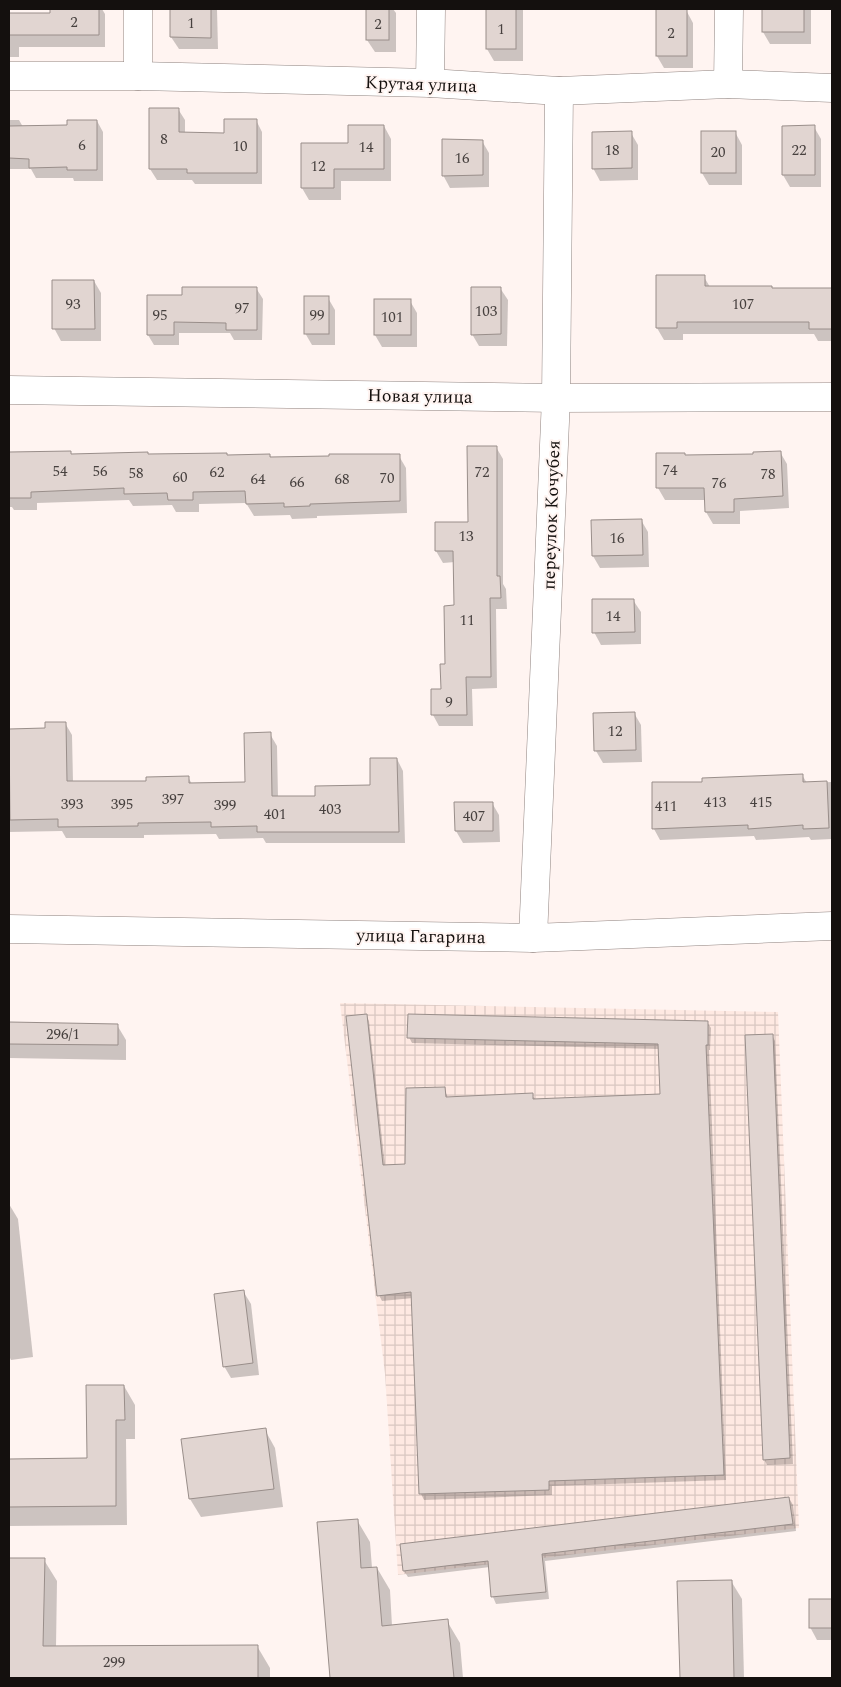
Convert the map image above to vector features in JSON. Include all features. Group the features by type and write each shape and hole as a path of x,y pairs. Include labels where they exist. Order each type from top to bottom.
{"street":[{"path":"138,9 138,76"},
{"path":"430,83 431,9"},
{"path":"728,84 729,9"},
{"name":"Крутая улица","path":"9,76 138,76 430,83 559,90 728,84 832,88"},
{"name":"переулок Кочубея","path":"533,938 556,398 559,90"},
{"name":"Новая улица","path":"9,390 556,398 832,397"},
{"name":"улица Гагарина","path":"9,929 533,938 832,926"}],"shaded area":[{"path":"340,1003 778,1012 799,1528 398,1575 385,1374"}],"building":[{"path":"50,9 99,9 99,35 9,35 9,13 50,13"},
{"path":"170,9 211,9 211,38 170,37"},
{"path":"366,9 389,9 389,40 366,40"},
{"path":"486,9 516,9 516,49 486,49"},
{"path":"656,9 687,9 687,56 656,56"},
{"path":"762,9 804,9 804,32 762,32"},
{"path":"149,108 179,108 179,132 224,133 224,119 257,119 257,173 187,173 187,169 149,169"},
{"path":"67,120 97,120 97,170 67,170 67,167 29,168 29,159 9,158 9,126 67,125"},
{"path":"348,125 384,125 384,169 334,169 334,188 301,188 301,143 348,143"},
{"path":"815,125 815,175 782,175 782,126"},
{"path":"632,131 632,168 592,169 592,132"},
{"path":"701,131 736,131 736,173 701,173"},
{"path":"442,139 483,140 483,175 442,176"},
{"path":"656,275 705,275 705,286 832,288 832,329 809,329 809,322 677,322 677,328 656,328"},
{"path":"52,280 94,280 95,329 52,329"},
{"path":"182,287 257,287 257,330 226,330 226,323 174,322 174,335 147,335 147,295 182,295"},
{"path":"471,287 501,287 501,334 471,335"},
{"path":"304,296 329,296 329,334 304,334"},
{"path":"374,299 411,299 411,335 374,335"},
{"path":"467,446 497,446 497,576 500,576 501,598 490,598 491,677 466,677 467,715 431,715 431,689 441,689 440,664 445,664 444,606 454,605 453,551 435,551 435,522 468,522"},
{"path":"71,451 71,454 148,452 148,454 270,454 270,457 329,456 329,454 400,454 400,501 310,504 310,506 284,507 284,503 246,504 245,491 193,492 193,500 168,500 167,493 124,494 124,488 31,492 31,498 9,498 9,452"},
{"path":"781,451 783,496 734,499 734,512 705,512 704,488 656,488 656,453 685,453 685,455 753,454 753,452"},
{"path":"642,519 643,555 592,556 591,520"},
{"path":"592,599 634,599 635,632 592,633"},
{"path":"635,712 636,750 594,751 593,713"},
{"path":"45,722 66,722 67,781 146,781 146,777 189,776 189,783 245,782 244,733 271,732 272,796 315,796 315,786 370,785 370,758 397,758 399,832 257,832 257,826 211,827 211,822 138,823 138,826 58,827 58,819 10,820 9,729 45,728"},
{"path":"803,774 803,782 827,781 829,828 803,829 803,825 748,829 748,825 652,829 652,782 702,782 702,778"},
{"path":"454,802 493,802 493,831 455,831"},
{"path":"367,1014 383,1165 405,1164 406,1088 445,1087 446,1097 533,1093 533,1099 660,1094 658,1044 407,1038 408,1014 708,1021 708,1045 706,1045 724,1475 549,1481 549,1490 419,1494 411,1292 377,1296 346,1016"},
{"path":"9,1022 118,1024 118,1045 9,1044"},
{"path":"773,1034 790,1458 763,1460 745,1035"},
{"path":"244,1290 253,1363 223,1367 214,1294"},
{"path":"86,1385 124,1385 125,1420 116,1420 116,1506 9,1507 9,1459 87,1458"},
{"path":"266,1428 274,1489 189,1499 181,1439"},
{"path":"789,1497 793,1524 542,1554 546,1592 491,1597 488,1561 403,1571 400,1544"},
{"path":"358,1519 361,1568 377,1567 382,1626 448,1619 454,1678 330,1678 317,1522"},
{"path":"9,1558 45,1558 43,1646 258,1645 258,1678 9,1678"},
{"path":"732,1580 734,1678 680,1678 677,1581"},
{"path":"809,1599 832,1599 832,1628 809,1628"}]}
